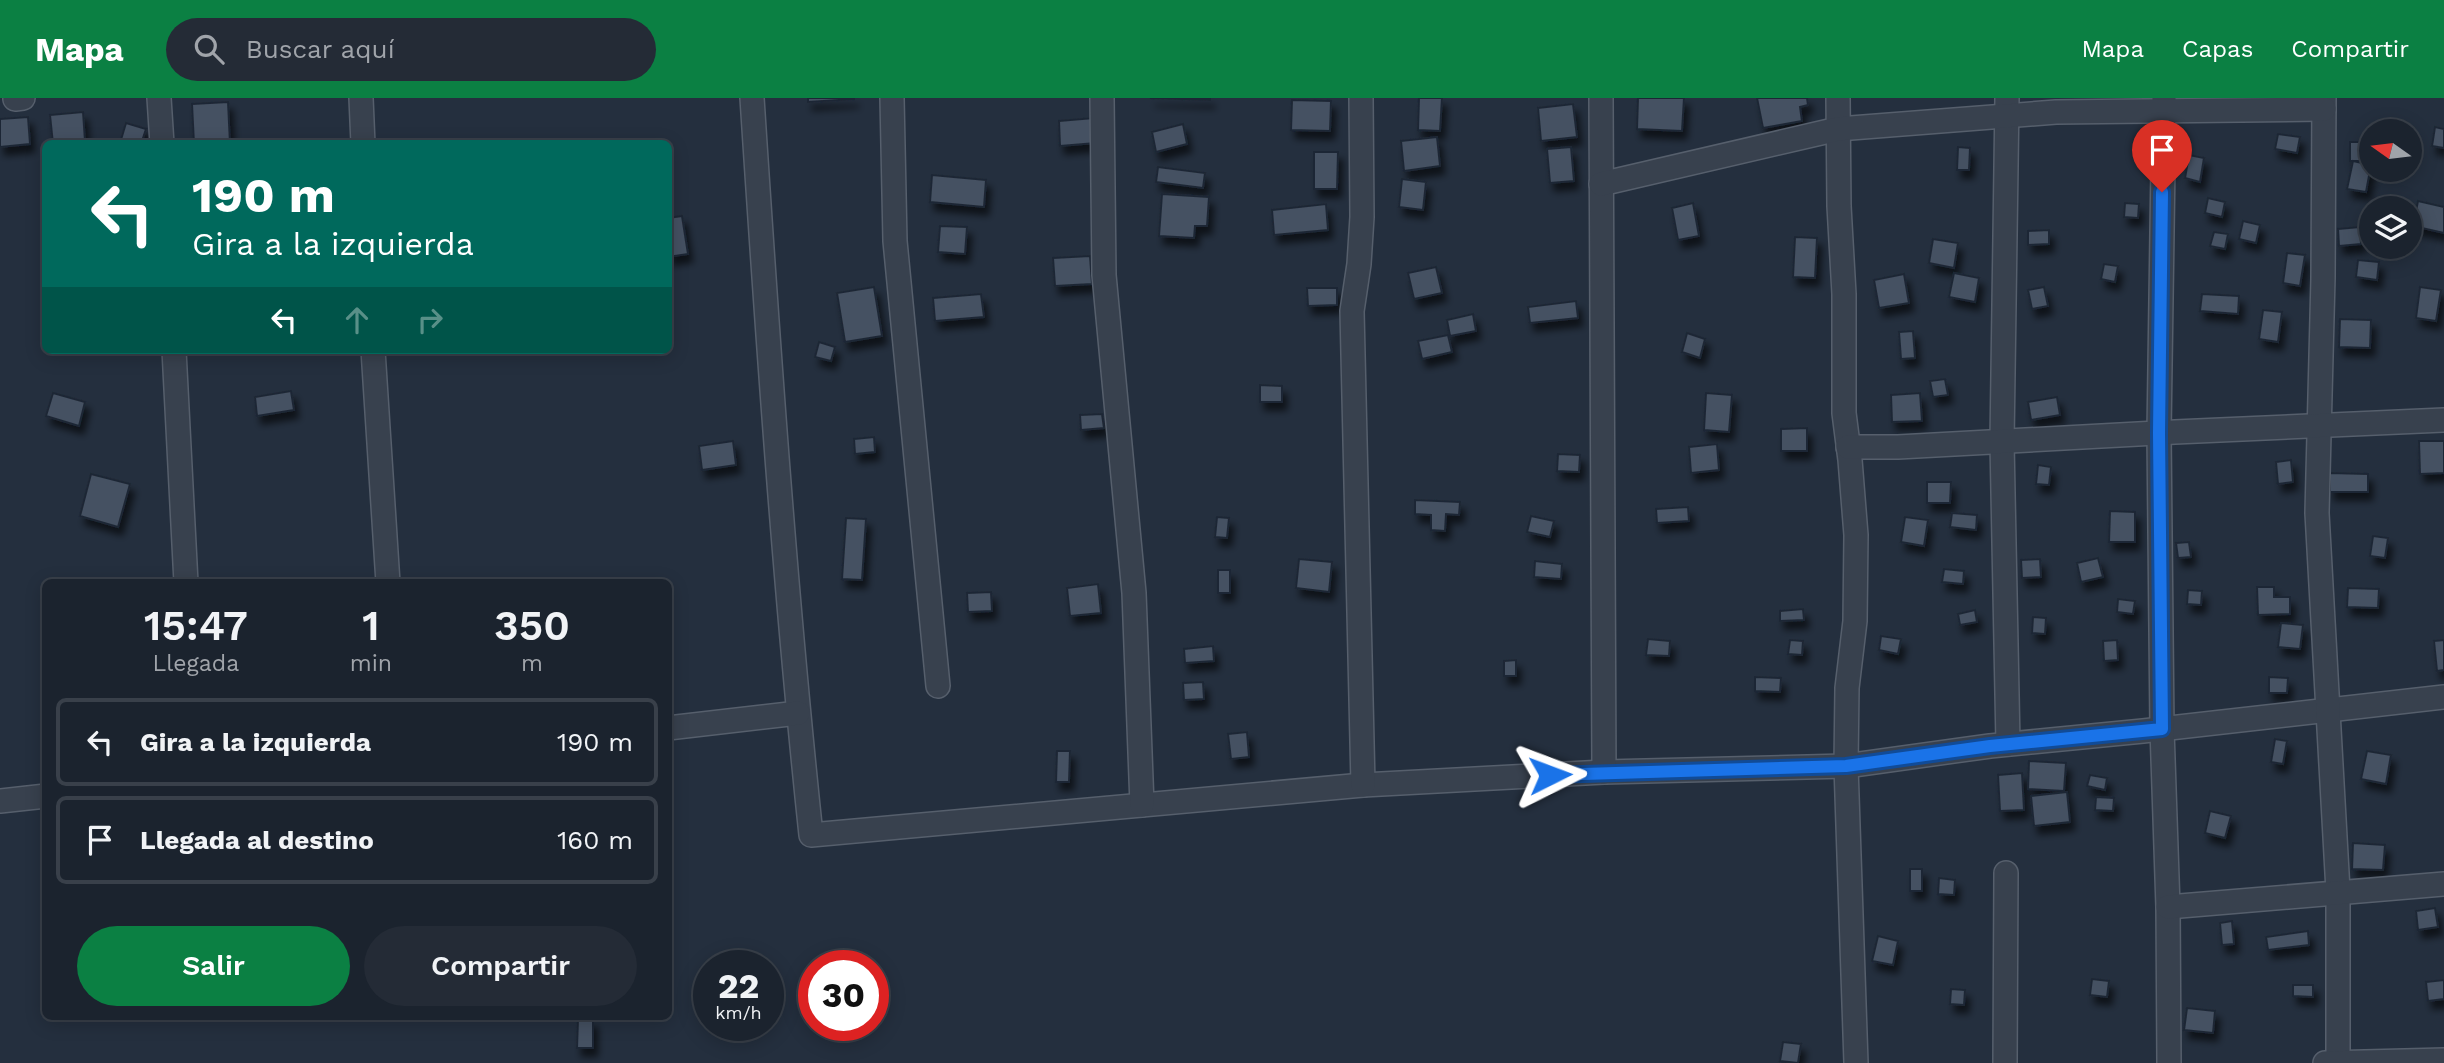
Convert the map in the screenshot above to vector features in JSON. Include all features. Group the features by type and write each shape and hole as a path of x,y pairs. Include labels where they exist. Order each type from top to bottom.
{"street":[{"path":"159,98 162,140"},
{"path":"361,98 363,140"},
{"path":"752,98 772,406 811,835 1363,785 1604,772 1846,766 2008,744 2444,696"},
{"path":"892,98 895,241 938,686"},
{"path":"1102,98 1104,275 1134,593 1142,805"},
{"path":"1361,98 1362,217 1352,311 1363,785"},
{"path":"1601,98 1604,772"},
{"path":"1838,98 1844,294 1844,413 1856,535 1855,621 1847,688 1846,766 1856,1063"},
{"path":"1601,184 1838,128 2007,108 2056,112 2163,105 2324,104 2317,513 2337,891 2338,1063"},
{"path":"2163,105 2159,433 2169,1063"},
{"path":"2007,108 2002,442 2008,744"},
{"path":"174,354 186,579"},
{"path":"373,354 388,579"},
{"path":"1848,447 1898,447 2444,420"},
{"path":"672,728 798,713"},
{"path":"0,794 42,796"},
{"path":"2005,1063 2006,873"},
{"path":"2168,907 2444,884"},
{"path":"2322,1063 2444,1060"}],"building":[{"path":"808,98 854,98 854,99 808,102"},
{"path":"1150,98 1210,98 1210,100"},
{"path":"1419,98 1442,98 1440,131 1418,130"},
{"path":"1638,98 1684,98 1682,131 1637,129"},
{"path":"1757,98 1807,98 1808,105 1800,107 1802,121 1763,128"},
{"path":"1292,100 1331,101 1330,131 1291,130"},
{"path":"228,102 230,140 194,140 192,104"},
{"path":"1573,104 1577,137 1541,141 1538,108"},
{"path":"83,112 85,140 53,140 50,115"},
{"path":"28,117 30,144 0,147 0,119"},
{"path":"1094,118 1096,143 1060,146 1059,121"},
{"path":"126,123 146,129 142,140 121,140"},
{"path":"1183,124 1187,144 1156,152 1152,132"},
{"path":"2435,127 2444,129 2444,148 2432,146"},
{"path":"2278,134 2300,137 2297,153 2275,149"},
{"path":"1437,137 1440,166 1404,171 1401,141"},
{"path":"2350,142 2359,142 2359,161 2350,161"},
{"path":"1571,147 1574,181 1550,183 1547,149"},
{"path":"1958,147 1970,148 1969,170 1957,170"},
{"path":"1314,152 1338,152 1337,189 1314,189"},
{"path":"2189,155 2204,158 2200,182 2185,178"},
{"path":"2353,161 2359,162 2359,182 2368,182 2366,192 2347,189"},
{"path":"1158,167 1205,173 1203,188 1156,182"},
{"path":"932,175 986,180 984,207 930,202"},
{"path":"1402,179 1426,182 1423,210 1399,207"},
{"path":"1162,194 1209,197 1207,226 1195,226 1194,238 1159,236"},
{"path":"2208,198 2225,202 2222,217 2205,213"},
{"path":"2422,202 2444,207 2444,233 2422,228"},
{"path":"1693,203 1699,236 1678,240 1672,208"},
{"path":"2125,203 2139,204 2138,218 2124,217"},
{"path":"1326,204 1328,230 1274,235 1272,210"},
{"path":"682,216 688,254 672,256 672,217"},
{"path":"2243,221 2260,225 2256,243 2239,239"},
{"path":"940,226 967,227 965,254 938,252"},
{"path":"2359,227 2359,244 2339,246 2338,229"},
{"path":"2049,230 2049,244 2028,245 2028,231"},
{"path":"2214,232 2228,234 2225,249 2210,246"},
{"path":"1795,237 1817,238 1815,278 1793,277"},
{"path":"1933,239 1958,243 1954,268 1929,263"},
{"path":"2287,253 2305,255 2300,286 2283,283"},
{"path":"1090,256 1092,284 1055,286 1053,258"},
{"path":"2358,260 2379,262 2377,280 2356,277"},
{"path":"2104,264 2118,266 2115,282 2101,279"},
{"path":"1436,267 1442,293 1414,299 1408,273"},
{"path":"1954,273 1979,278 1975,302 1949,297"},
{"path":"1904,274 1909,303 1879,308 1874,280"},
{"path":"874,287 882,336 845,342 837,293"},
{"path":"2044,287 2048,306 2032,309 2028,290"},
{"path":"2420,287 2441,290 2436,321 2416,318"},
{"path":"1307,288 1337,288 1337,305 1308,306"},
{"path":"981,294 984,317 935,321 933,298"},
{"path":"2202,294 2239,296 2238,314 2200,311"},
{"path":"1576,301 1578,318 1530,323 1528,307"},
{"path":"2263,310 2282,312 2278,342 2259,339"},
{"path":"1473,314 1476,331 1450,336 1447,320"},
{"path":"2340,319 2371,320 2370,348 2339,347"},
{"path":"1913,331 1915,358 1901,359 1899,332"},
{"path":"1687,333 1705,339 1700,358 1682,352"},
{"path":"1448,335 1452,352 1422,359 1418,341"},
{"path":"819,342 835,347 831,361 815,357"},
{"path":"1945,379 1948,395 1933,397 1930,381"},
{"path":"1260,385 1282,386 1282,402 1260,402"},
{"path":"291,391 294,410 257,416 255,397"},
{"path":"53,393 85,402 79,426 46,416"},
{"path":"1706,393 1732,395 1729,432 1704,430"},
{"path":"1920,393 1922,421 1892,422 1891,395"},
{"path":"2057,397 2060,415 2031,420 2028,402"},
{"path":"1102,414 1104,428 1081,430 1080,415"},
{"path":"1807,428 1807,451 1781,451 1781,429"},
{"path":"874,437 875,452 855,454 854,439"},
{"path":"733,441 736,465 702,470 699,446"},
{"path":"2419,441 2444,441 2444,473 2420,474"},
{"path":"1717,444 1719,470 1691,473 1689,447"},
{"path":"1558,454 1580,455 1579,472 1557,471"},
{"path":"2291,460 2293,482 2278,484 2276,462"},
{"path":"2038,465 2051,467 2049,485 2036,484"},
{"path":"2330,473 2368,474 2368,492 2330,492"},
{"path":"91,474 130,484 118,527 80,516"},
{"path":"1927,482 1951,482 1950,503 1927,503"},
{"path":"1415,500 1460,502 1459,515 1446,514 1445,531 1431,530 1431,515 1415,514"},
{"path":"1688,507 1689,521 1657,523 1656,509"},
{"path":"2110,511 2135,512 2135,542 2109,542"},
{"path":"1952,513 1977,515 1976,530 1950,527"},
{"path":"1531,516 1554,521 1550,537 1527,532"},
{"path":"1217,517 1229,518 1227,538 1215,537"},
{"path":"1905,517 1928,520 1924,546 1901,542"},
{"path":"846,518 866,519 862,580 842,579"},
{"path":"2373,536 2388,538 2385,558 2370,556"},
{"path":"2189,542 2191,557 2178,558 2176,543"},
{"path":"2098,558 2103,577 2081,582 2077,563"},
{"path":"1299,559 1332,562 1329,592 1296,588"},
{"path":"2040,559 2041,577 2022,578 2021,560"},
{"path":"1535,561 1562,564 1561,579 1534,577"},
{"path":"1944,569 1964,571 1963,584 1942,582"},
{"path":"1218,570 1230,570 1230,593 1218,593"},
{"path":"1098,584 1101,613 1070,616 1067,588"},
{"path":"2257,587 2274,587 2274,597 2290,597 2290,614 2258,615"},
{"path":"2348,588 2379,589 2378,608 2347,607"},
{"path":"2188,590 2202,591 2201,605 2187,604"},
{"path":"991,592 992,611 968,612 967,593"},
{"path":"2118,599 2135,601 2133,614 2117,612"},
{"path":"1803,609 1804,620 1780,621 1780,611"},
{"path":"1975,610 1977,622 1960,625 1958,614"},
{"path":"2033,617 2046,618 2045,634 2032,633"},
{"path":"2281,623 2303,625 2300,649 2278,647"},
{"path":"1881,636 1901,639 1898,654 1879,650"},
{"path":"1648,639 1670,641 1669,656 1646,655"},
{"path":"1790,640 1803,641 1802,655 1788,654"},
{"path":"2117,640 2118,660 2104,661 2103,641"},
{"path":"2444,640 2444,670 2437,671 2434,641"},
{"path":"1213,646 1214,661 1185,663 1184,649"},
{"path":"1516,660 1516,676 1504,676 1504,661"},
{"path":"1755,677 1781,678 1780,692 1755,691"},
{"path":"2269,677 2288,678 2287,693 2269,693"},
{"path":"1203,682 1204,699 1184,700 1183,683"},
{"path":"1247,732 1249,757 1231,759 1228,734"},
{"path":"2275,739 2287,741 2283,764 2271,762"},
{"path":"1057,751 1070,751 1069,782 1056,782"},
{"path":"2367,751 2391,755 2386,784 2361,779"},
{"path":"2029,761 2066,763 2064,791 2028,789"},
{"path":"2022,773 2024,810 2000,811 1998,775"},
{"path":"2090,775 2107,778 2105,790 2087,786"},
{"path":"2067,792 2070,822 2034,826 2031,796"},
{"path":"2096,797 2114,798 2113,811 2095,810"},
{"path":"2210,811 2231,816 2225,838 2205,833"},
{"path":"2353,843 2385,845 2383,870 2352,869"},
{"path":"1910,869 1922,869 1922,891 1910,891"},
{"path":"1939,878 1955,880 1954,895 1938,894"},
{"path":"2435,908 2438,927 2418,930 2416,911"},
{"path":"2232,921 2234,944 2222,945 2220,923"},
{"path":"2308,931 2309,945 2268,950 2266,937"},
{"path":"1878,936 1898,941 1893,965 1872,961"},
{"path":"2092,979 2109,981 2107,997 2090,995"},
{"path":"2444,980 2444,999 2428,1001 2426,982"},
{"path":"2293,985 2313,985 2313,997 2293,996"},
{"path":"1951,989 1965,990 1964,1005 1950,1004"},
{"path":"2187,1008 2215,1011 2213,1033 2184,1030"},
{"path":"578,1020 593,1020 593,1048 577,1048"},
{"path":"1783,1042 1801,1044 1798,1063 1780,1061"}],"route":[{"path":"1550,775 1846,766 1990,746 2162,729 2159,433 2162,192"}]}
